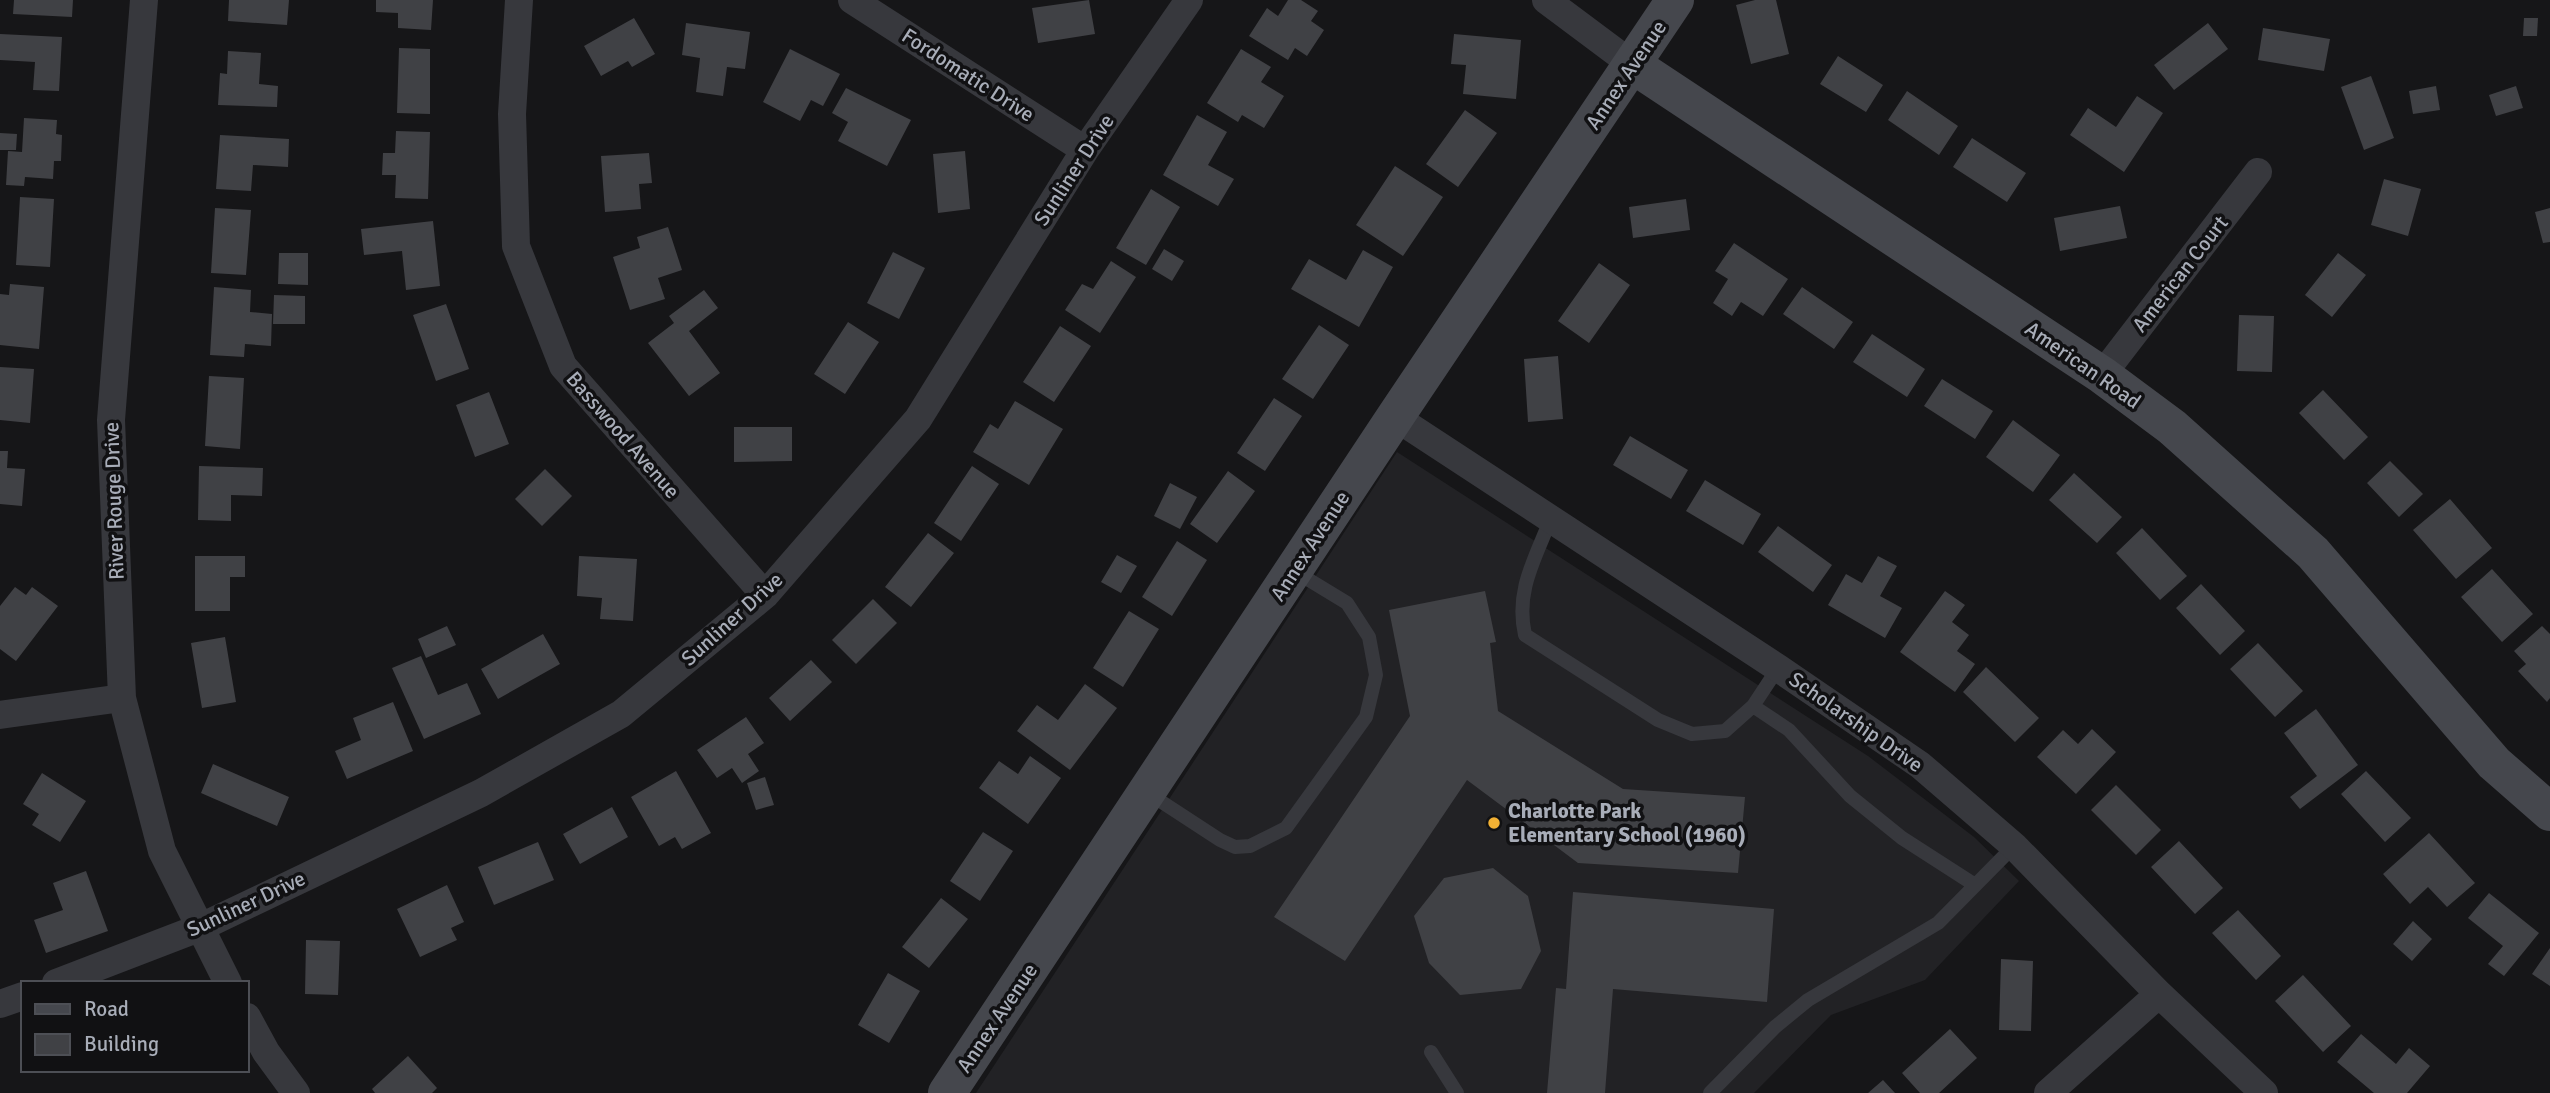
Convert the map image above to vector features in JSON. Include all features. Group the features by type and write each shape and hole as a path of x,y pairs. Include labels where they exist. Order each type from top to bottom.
{"street":[{"name":"River Rouge Drive","path":"144,0 111,419 121,698 162,851 198,928 227,981"},
{"name":"Basswood Avenue","path":"519,0 512,114 516,246 563,366 765,595"},
{"name":"Fordomatic Drive","path":"852,0 1085,150"},
{"name":"Sunliner Drive","path":"61,981 198,928 481,793 621,714 765,595 918,419 1085,150 1189,0"},
{"name":"American Road","path":"1546,0 1633,65 2102,375 2172,427 2313,553 2494,763 2550,812"},
{"name":"Annex Avenue","path":"947,1093 1675,0"},
{"name":"American Court","path":"2102,375 2258,172"},
{"name":"Scholarship Drive","path":"1395,417 1778,668 1920,765 2014,846 2159,994 2264,1093"},
{"path":"0,715 121,698"},
{"path":"2048,1093 2159,994"},
{"path":"0,1004 21,997"},
{"path":"248,1019 266,1052 296,1093"}],"lane":[{"path":"1551,519 1523,591 1520,613 1525,635 1658,720 1692,734 1725,731 1753,706 1778,668"},
{"path":"1147,792 1220,840 1235,847 1250,846 1286,828 1366,717 1376,675 1369,637 1347,603 1294,571"},
{"path":"1753,706 1790,730 1850,796 1902,838 1975,885"},
{"path":"1710,1093 1775,1027 1808,1000 1938,923 2014,846"},
{"path":"1431,1052 1457,1093"}],"shaded area":[{"path":"1397,452 1868,756 1974,837 2019,881 1925,980 1831,1015 1754,1093 976,1093"}],"building":[{"path":"14,0 73,0 72,17 13,14"},
{"path":"229,0 289,0 287,25 228,21"},
{"path":"376,0 433,0 431,30 398,28 398,13 376,12"},
{"path":"1089,0 1095,34 1038,43 1032,8"},
{"path":"1288,0 1301,0 1318,11 1311,21 1324,30 1307,56 1295,48 1288,60 1249,36 1267,8 1278,16"},
{"path":"1755,0 1776,0 1789,54 1751,64 1736,5"},
{"path":"634,18 655,54 632,67 628,61 601,76 584,46"},
{"path":"2524,18 2538,18 2537,36 2523,36"},
{"path":"686,23 750,32 745,69 727,67 723,96 696,92 700,58 682,55"},
{"path":"2208,23 2228,49 2174,90 2154,65"},
{"path":"2263,28 2330,39 2324,71 2258,60"},
{"path":"0,34 62,37 59,91 33,90 35,62 0,60"},
{"path":"1454,34 1521,40 1516,99 1463,94 1466,65 1451,64"},
{"path":"399,48 430,49 430,114 397,113"},
{"path":"790,49 840,74 823,106 811,100 800,121 763,102"},
{"path":"1241,49 1271,67 1261,82 1284,96 1264,128 1242,115 1238,122 1207,103"},
{"path":"228,51 261,53 259,84 278,86 277,107 218,105 220,73 227,74"},
{"path":"1838,56 1883,85 1866,112 1820,84"},
{"path":"2371,76 2394,138 2364,150 2341,87"},
{"path":"2436,86 2440,110 2413,114 2409,91"},
{"path":"2516,86 2523,108 2496,116 2489,95"},
{"path":"846,88 911,120 887,166 838,141 848,122 832,113"},
{"path":"1907,91 1958,126 1939,155 1888,120"},
{"path":"2137,96 2163,113 2124,172 2070,135 2088,108 2116,127"},
{"path":"1465,110 1497,133 1458,187 1426,164"},
{"path":"1197,115 1227,132 1208,165 1234,179 1218,206 1163,175"},
{"path":"24,118 57,120 56,134 62,135 61,161 54,161 53,179 25,177 24,186 6,185 8,151 22,152"},
{"path":"396,131 430,132 428,199 395,198 396,175 382,175 383,153 395,153"},
{"path":"0,133 17,134 16,150 0,150"},
{"path":"220,135 289,139 288,167 253,165 251,191 216,189"},
{"path":"1972,138 2026,173 2007,202 1953,167"},
{"path":"965,151 970,209 938,213 933,154"},
{"path":"649,153 652,183 639,184 641,209 605,212 601,156"},
{"path":"1395,166 1443,197 1403,256 1356,225"},
{"path":"2384,179 2421,189 2408,236 2371,225"},
{"path":"1151,189 1180,207 1146,265 1116,248"},
{"path":"20,197 54,199 50,267 16,265"},
{"path":"1686,199 1690,230 1633,238 1629,207"},
{"path":"2120,206 2127,238 2060,251 2054,218"},
{"path":"215,208 251,210 246,275 211,273"},
{"path":"2550,208 2550,242 2543,243 2535,212"},
{"path":"433,221 440,286 406,290 402,251 364,255 361,229"},
{"path":"668,227 682,270 658,278 665,299 630,310 613,257 640,248 637,237"},
{"path":"1734,243 1788,279 1763,316 1741,302 1732,316 1713,303 1728,279 1715,271"},
{"path":"1164,249 1184,261 1172,281 1152,269"},
{"path":"1363,250 1393,267 1359,327 1291,289 1309,259 1346,280"},
{"path":"893,252 925,268 899,319 867,303"},
{"path":"279,253 308,253 308,285 278,284"},
{"path":"2338,253 2366,275 2332,317 2305,295"},
{"path":"1111,261 1136,277 1100,333 1065,310 1082,284 1093,289"},
{"path":"1599,263 1630,285 1589,343 1558,321"},
{"path":"10,284 44,287 39,349 0,345 0,294 9,295"},
{"path":"214,287 251,290 250,312 272,314 271,346 245,344 244,357 210,355"},
{"path":"1802,287 1853,322 1834,349 1783,314"},
{"path":"704,290 718,308 689,331 720,373 689,396 648,343 674,323 669,316"},
{"path":"274,295 305,296 305,324 273,324"},
{"path":"446,304 469,369 436,381 413,315"},
{"path":"2239,315 2274,316 2272,372 2237,371"},
{"path":"848,322 879,342 845,394 814,374"},
{"path":"1319,325 1349,345 1313,399 1282,379"},
{"path":"1060,326 1091,346 1054,402 1023,382"},
{"path":"1872,334 1925,369 1907,397 1853,362"},
{"path":"1558,356 1563,419 1528,422 1524,359"},
{"path":"0,367 34,369 30,423 0,420"},
{"path":"209,376 244,378 240,449 205,446"},
{"path":"1942,379 1993,411 1975,439 1924,406"},
{"path":"2323,390 2368,437 2344,460 2299,413"},
{"path":"489,392 509,444 475,457 456,405"},
{"path":"1274,398 1302,416 1265,471 1237,453"},
{"path":"1015,401 1063,429 1029,485 973,452 990,424 998,429"},
{"path":"2013,420 2060,455 2033,492 1986,457"},
{"path":"734,427 792,427 792,461 734,462"},
{"path":"1630,436 1688,470 1671,499 1613,465"},
{"path":"0,451 8,451 7,468 25,469 22,506 0,504"},
{"path":"2390,461 2423,494 2399,517 2367,483"},
{"path":"199,466 263,468 262,496 231,495 231,521 198,520"},
{"path":"972,466 999,484 961,541 934,523"},
{"path":"545,469 572,496 542,526 515,499"},
{"path":"1228,471 1255,491 1217,543 1190,524"},
{"path":"2074,473 2122,517 2097,543 2049,500"},
{"path":"1705,480 1761,514 1743,545 1686,511"},
{"path":"1170,483 1197,497 1180,529 1154,516"},
{"path":"2450,499 2492,548 2456,579 2413,530"},
{"path":"1778,526 1832,565 1813,592 1758,552"},
{"path":"2142,528 2187,576 2160,600 2116,553"},
{"path":"928,533 954,553 911,607 885,587"},
{"path":"1177,541 1207,560 1172,616 1142,597"},
{"path":"1117,555 1137,566 1121,593 1101,582"},
{"path":"195,556 245,556 245,577 230,577 230,611 195,611"},
{"path":"579,556 637,559 633,621 600,619 602,598 577,596"},
{"path":"1878,556 1897,566 1880,596 1902,608 1885,638 1828,605 1846,574 1862,583"},
{"path":"2492,569 2533,614 2502,642 2461,597"},
{"path":"2201,584 2245,631 2220,655 2176,608"},
{"path":"15,587 26,595 32,587 58,606 16,661 0,649 0,606"},
{"path":"1485,591 1496,642 1490,643 1498,711 1623,789 1745,797 1738,873 1578,863 1467,780 1345,961 1274,917 1410,716 1389,610"},
{"path":"1945,591 1965,605 1952,622 1969,635 1957,651 1975,664 1955,692 1900,652"},
{"path":"873,599 897,623 856,664 832,640"},
{"path":"1129,611 1159,629 1123,687 1093,668"},
{"path":"447,626 456,645 426,658 418,639"},
{"path":"2542,626 2550,634 2550,698 2547,702 2518,671 2526,664 2514,651"},
{"path":"543,634 560,664 498,699 481,669"},
{"path":"225,637 236,702 202,708 191,643"},
{"path":"2258,643 2303,691 2275,717 2230,669"},
{"path":"421,656 438,695 467,683 481,714 424,739 392,668"},
{"path":"811,660 832,682 790,721 769,698"},
{"path":"1986,667 2039,718 2015,742 1963,692"},
{"path":"1085,684 1117,708 1070,770 1017,731 1037,705 1058,720"},
{"path":"393,702 413,751 347,779 335,751 361,740 353,718"},
{"path":"2316,709 2358,765 2300,809 2290,797 2317,776 2284,733"},
{"path":"746,717 764,743 748,754 759,771 742,783 732,768 717,778 697,750"},
{"path":"2092,729 2116,752 2076,794 2037,757 2063,730 2078,744"},
{"path":"1030,756 1061,778 1028,824 979,788 999,761 1018,774"},
{"path":"213,764 289,797 277,826 201,793"},
{"path":"676,771 711,833 682,849 675,837 659,846 631,797"},
{"path":"2366,771 2411,818 2385,842 2341,794"},
{"path":"42,773 86,801 60,842 32,825 39,814 23,804"},
{"path":"765,777 774,805 756,810 747,783"},
{"path":"2116,785 2161,830 2136,855 2091,810"},
{"path":"612,807 628,837 580,864 563,834"},
{"path":"983,832 1013,851 980,901 950,881"},
{"path":"2429,833 2475,883 2447,907 2428,887 2410,904 2383,874"},
{"path":"2179,841 2223,888 2195,914 2151,867"},
{"path":"538,842 554,880 494,905 478,867"},
{"path":"1493,868 1528,896 1541,951 1521,989 1460,995 1429,963 1414,916 1444,878"},
{"path":"86,871 108,931 46,953 34,920 63,910 53,883"},
{"path":"447,885 464,922 451,928 457,940 420,957 397,909"},
{"path":"1573,892 1774,909 1767,1002 1613,989 1605,1093 1547,1093 1556,988 1566,989"},
{"path":"2489,893 2539,933 2504,976 2488,964 2503,946 2468,918"},
{"path":"941,898 968,919 929,968 902,947"},
{"path":"2238,910 2281,956 2256,980 2212,933"},
{"path":"2413,921 2432,939 2412,961 2393,944"},
{"path":"306,940 340,941 338,995 305,994"},
{"path":"2550,948 2550,986 2532,974"},
{"path":"2001,959 2033,961 2031,1031 1999,1030"},
{"path":"888,973 920,991 889,1043 858,1025"},
{"path":"2303,975 2351,1026 2323,1052 2275,1001"},
{"path":"1950,1029 1977,1058 1939,1093 1920,1093 1902,1073"},
{"path":"2361,1034 2396,1064 2409,1048 2430,1066 2407,1093 2374,1093 2337,1062"},
{"path":"408,1056 437,1088 432,1093 375,1093 372,1089"},
{"path":"1883,1080 1895,1093 1868,1093"}],"place":[{"name":"Charlotte Park Elementary School (1960)","path":"1494,823"}]}
